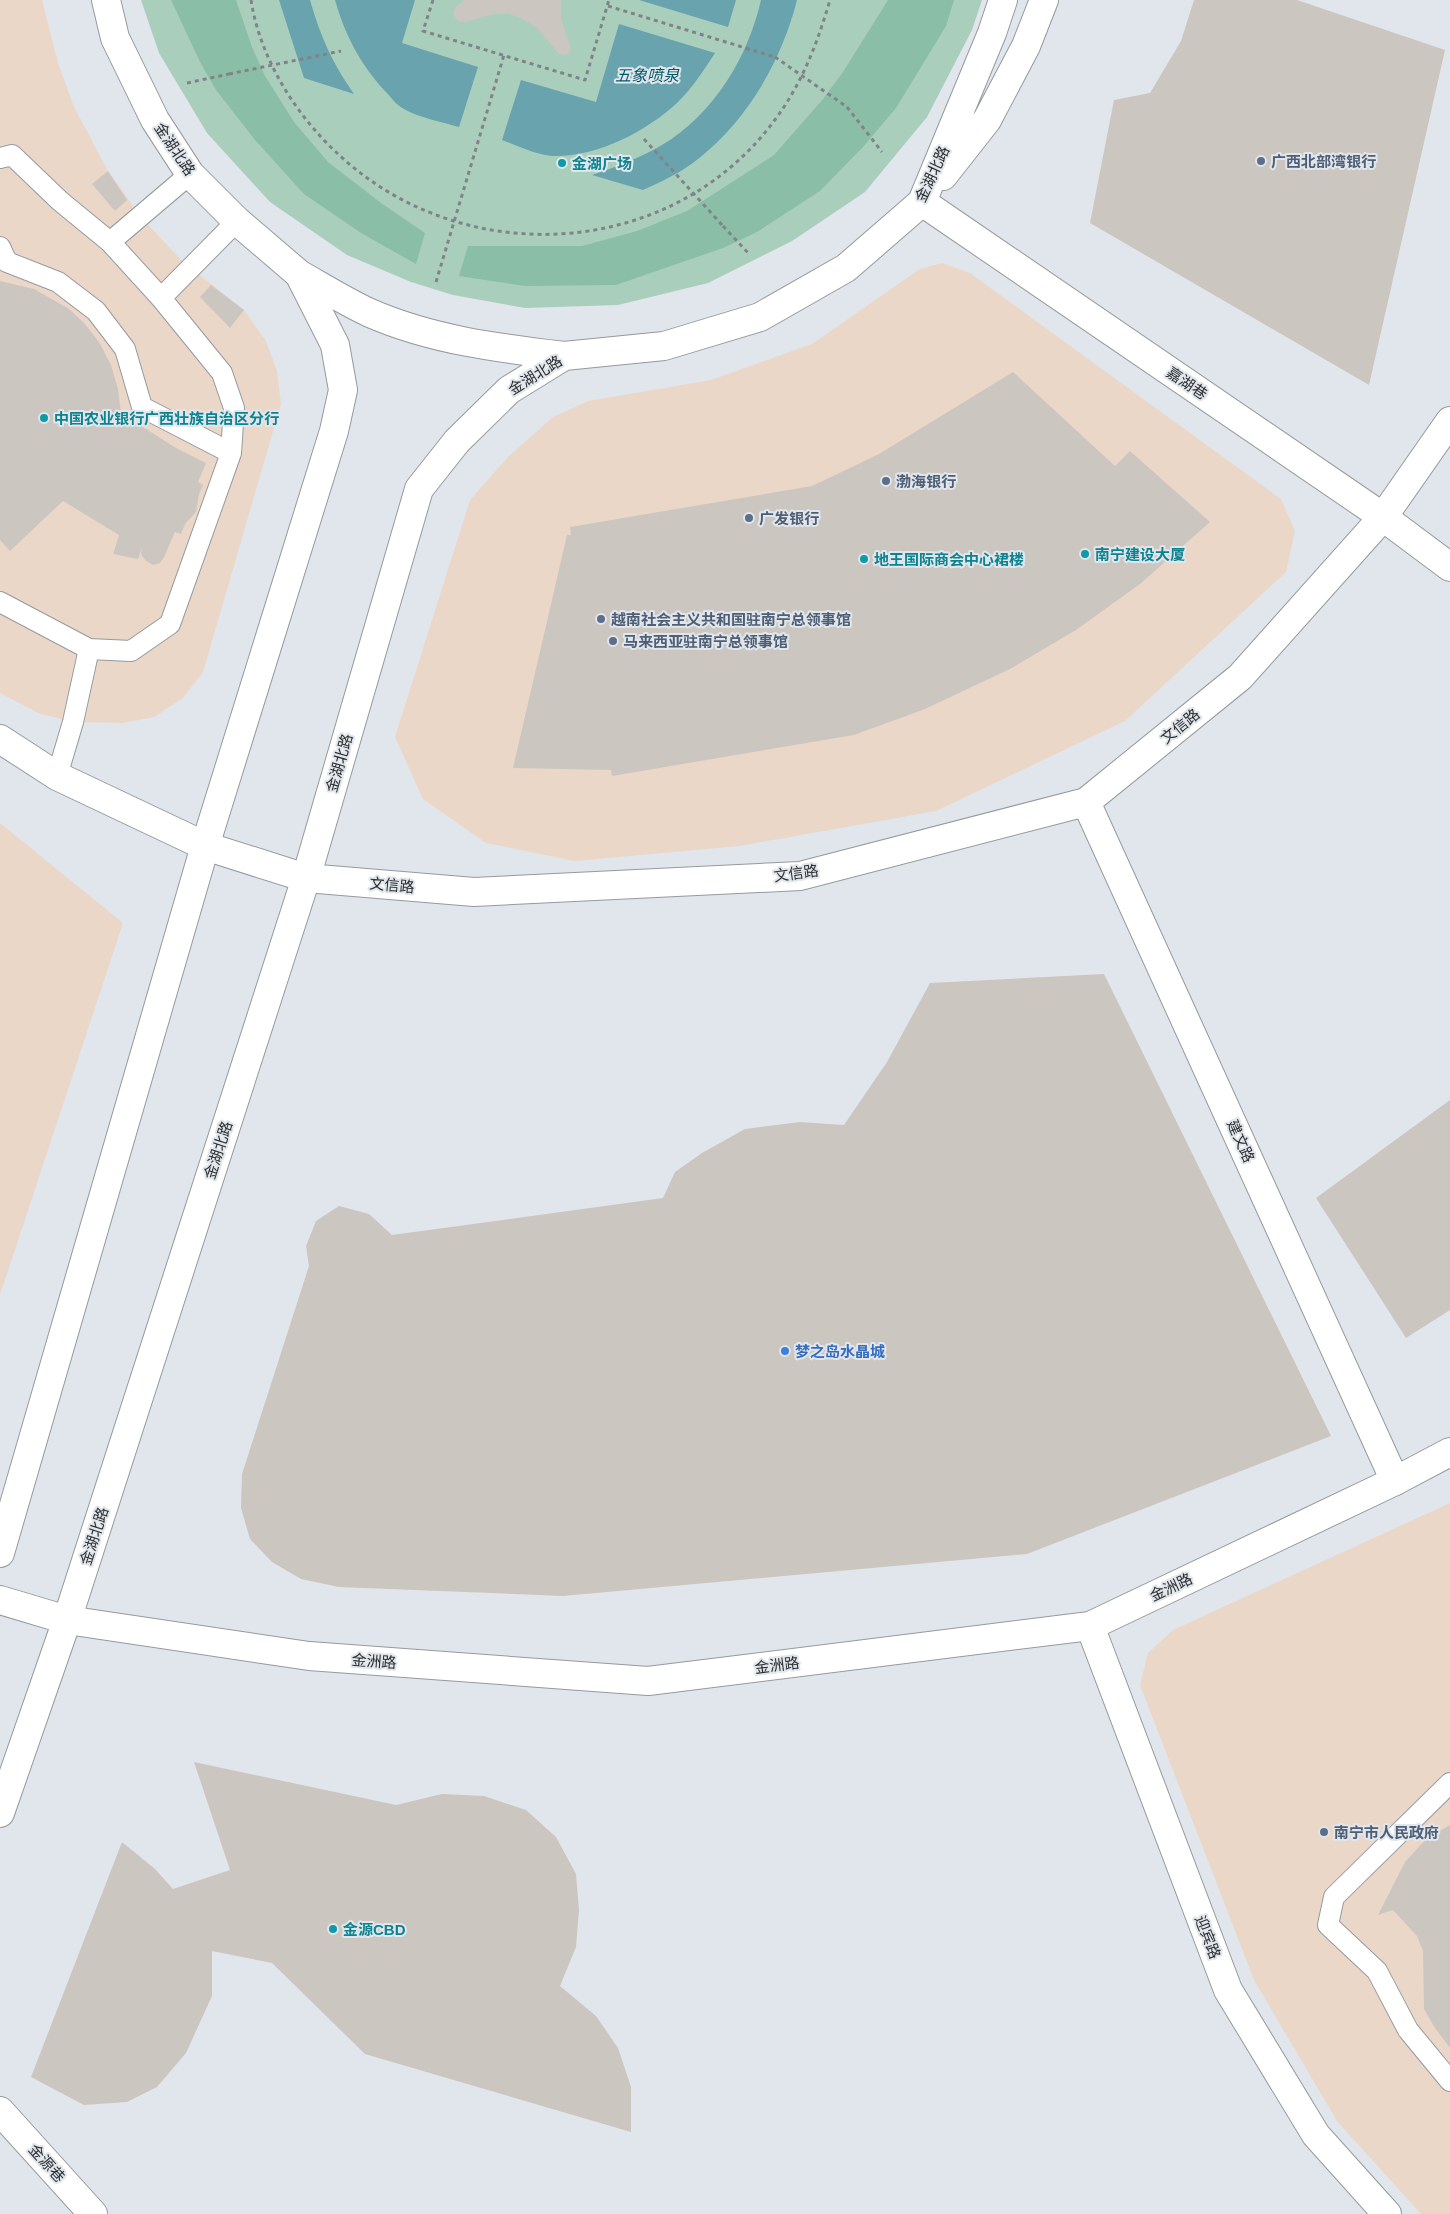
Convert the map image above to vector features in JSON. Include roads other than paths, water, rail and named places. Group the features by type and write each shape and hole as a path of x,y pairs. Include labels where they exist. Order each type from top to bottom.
{"main road":[{"name":"金湖北路","path":"0,1553 205,846 334,431 343,390 335,345 299,274 237,221 190,174 151,112 116,38 106,0"},
{"name":"金湖北路","path":"0,1813 67,1620 306,878 419,489 457,441 509,390 564,356 664,346 760,317 846,268 922,202 992,33 1003,0"},
{"path":"922,202 987,120 1026,46 1044,0"},
{"name":"嘉湖巷","path":"922,202 1383,517 1450,567"},
{"path":"299,274 370,312 421,331 481,346 564,356"},
{"name":"文信路","path":"0,739 57,776 205,846 306,878 474,892 800,876 1086,802 1240,677 1383,517 1450,421"},
{"name":"建文路","path":"1086,802 1395,1481"},
{"name":"金洲路","path":"0,1600 67,1620 309,1656 648,1681 1090,1626 1395,1481 1450,1452"},
{"name":"迎宾路","path":"1090,1626 1228,1990 1316,2135 1387,2214"},
{"name":"金源巷","path":"0,2111 93,2214"}],"lane":[{"path":"0,158 12,155 60,201 110,242 161,298 222,373 234,408 231,453 170,624 132,651 88,649 0,602"},
{"path":"110,242 190,174"},
{"path":"161,298 237,221"},
{"path":"0,247 7,262 58,282 96,311 125,349 142,407 231,453"},
{"path":"57,776 73,722 88,649"},
{"path":"1450,1782 1334,1897 1328,1925 1377,1971 1408,2030 1450,2081"}],"water":[{"path":"279,0 310,0 328,49 354,94 304,78"},
{"path":"335,0 415,0 402,43 478,67 459,127 417,115 396,103 376,81 354,49"},
{"path":"639,0 736,0 728,27"},
{"name":"五象喷泉","path":"761,0 797,0 790,25 768,74 755,96 722,138 681,171 643,190 592,175 654,150 681,132 698,117 713,101 738,63 755,21"},
{"name":"五象喷泉","path":"619,24 715,53 678,102 651,123 620,141 587,152 547,156 502,140 521,80 596,102"}],"place":[{"name":"广西北部湾银行","path":"1261,161"},
{"name":"金湖广场","path":"562,163"},
{"name":"中国农业银行广西壮族自治区分行","path":"44,418"},
{"name":"渤海银行","path":"886,481"},
{"name":"广发银行","path":"749,518"},
{"name":"南宁建设大厦","path":"1085,554"},
{"name":"地王国际商会中心裙楼","path":"864,559"},
{"name":"越南社会主义共和国驻南宁总领事馆","path":"601,619"},
{"name":"马来西亚驻南宁总领事馆","path":"613,641"},
{"name":"梦之岛水晶城","path":"785,1351"},
{"name":"南宁市人民政府","path":"1324,1832"},
{"name":"金源CBD","path":"333,1929"}]}
